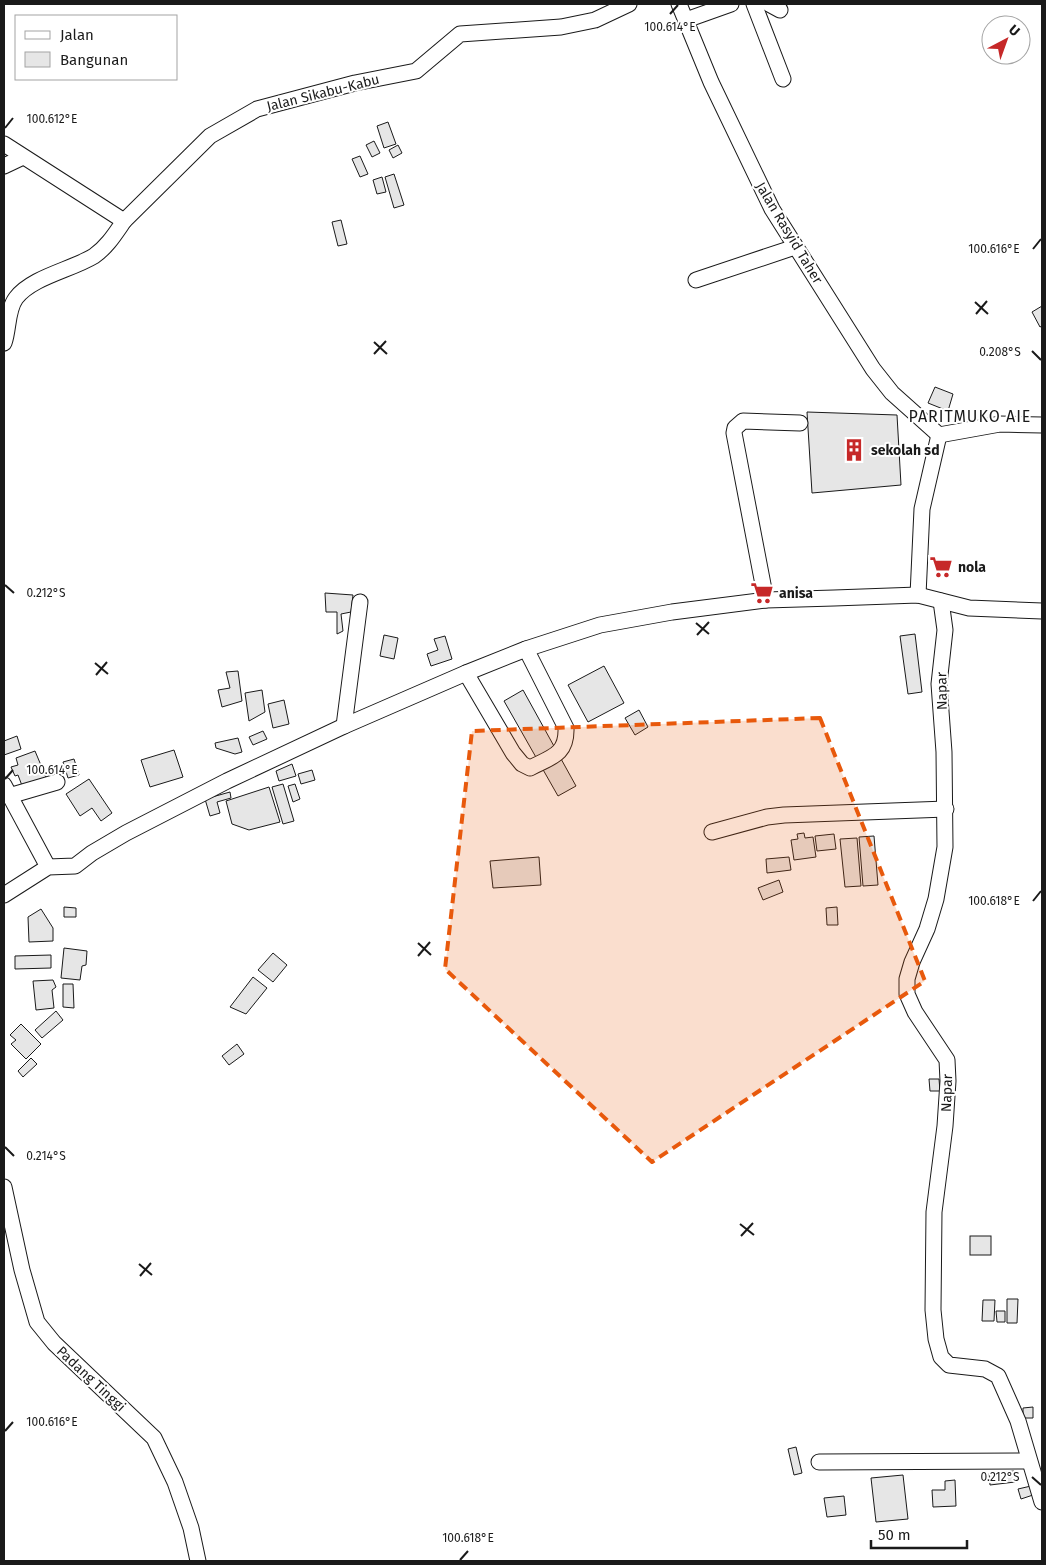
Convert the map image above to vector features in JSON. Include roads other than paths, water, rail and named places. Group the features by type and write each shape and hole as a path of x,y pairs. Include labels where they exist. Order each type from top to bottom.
{"street":[{"name":"Jalan Sikabu-Kabu","path":"8,302 29,287 93,256 105,247 124,221 210,136 257,110 355,83 416,71 460,34 562,27 595,20 628,4"},
{"name":"Jalan Rasyid Taher","path":"680,4 710,82 772,209 873,368 892,393 939,436"},
{"path":"686,20 732,4"},
{"path":"754,4 783,79"},
{"path":"4,144 124,221"},
{"path":"4,166 23,157"},
{"path":"696,280 796,247"},
{"path":"4,343 8,302"},
{"path":"766,600 734,433 735,428 743,421 800,423"},
{"path":"918,595 922,510 939,436 1000,424 1042,424"},
{"path":"4,895 48,867 76,866 98,849 126,832 226,781 344,726 526,649 600,625 672,612 766,600 918,595 968,608 1042,611"},
{"name":"Napar","path":"941,601 945,630 939,684 946,809 945,848 936,899 927,929 912,962 907,979 907,994 915,1012 940,1047 947,1060 948,1067 945,1126 934,1212 933,1310 936,1340 941,1356 949,1365 985,1370 998,1376 1018,1420 1028,1461"},
{"path":"344,726 360,602"},
{"path":"466,673 513,753 522,764 530,768 560,752 566,741 566,728 526,649"},
{"path":"48,867 6,791 57,782"},
{"path":"712,832 767,817 784,815 946,809"},
{"name":"Padang Tinggi","path":"4,1187 29,1299 37,1322 54,1343 154,1438 175,1482 191,1528 198,1561"},
{"name":"Napar","path":"1028,1461 1028,1452 1042,1502"},
{"path":"819,1462 1028,1461"}],"place":[{"name":"sekolah sd","path":"854,450"},
{"name":"nola","path":"941,567"},
{"name":"anisa","path":"762,593"}],"district":[{"name":"PARITMUKO AIE","path":"970,416"}]}
